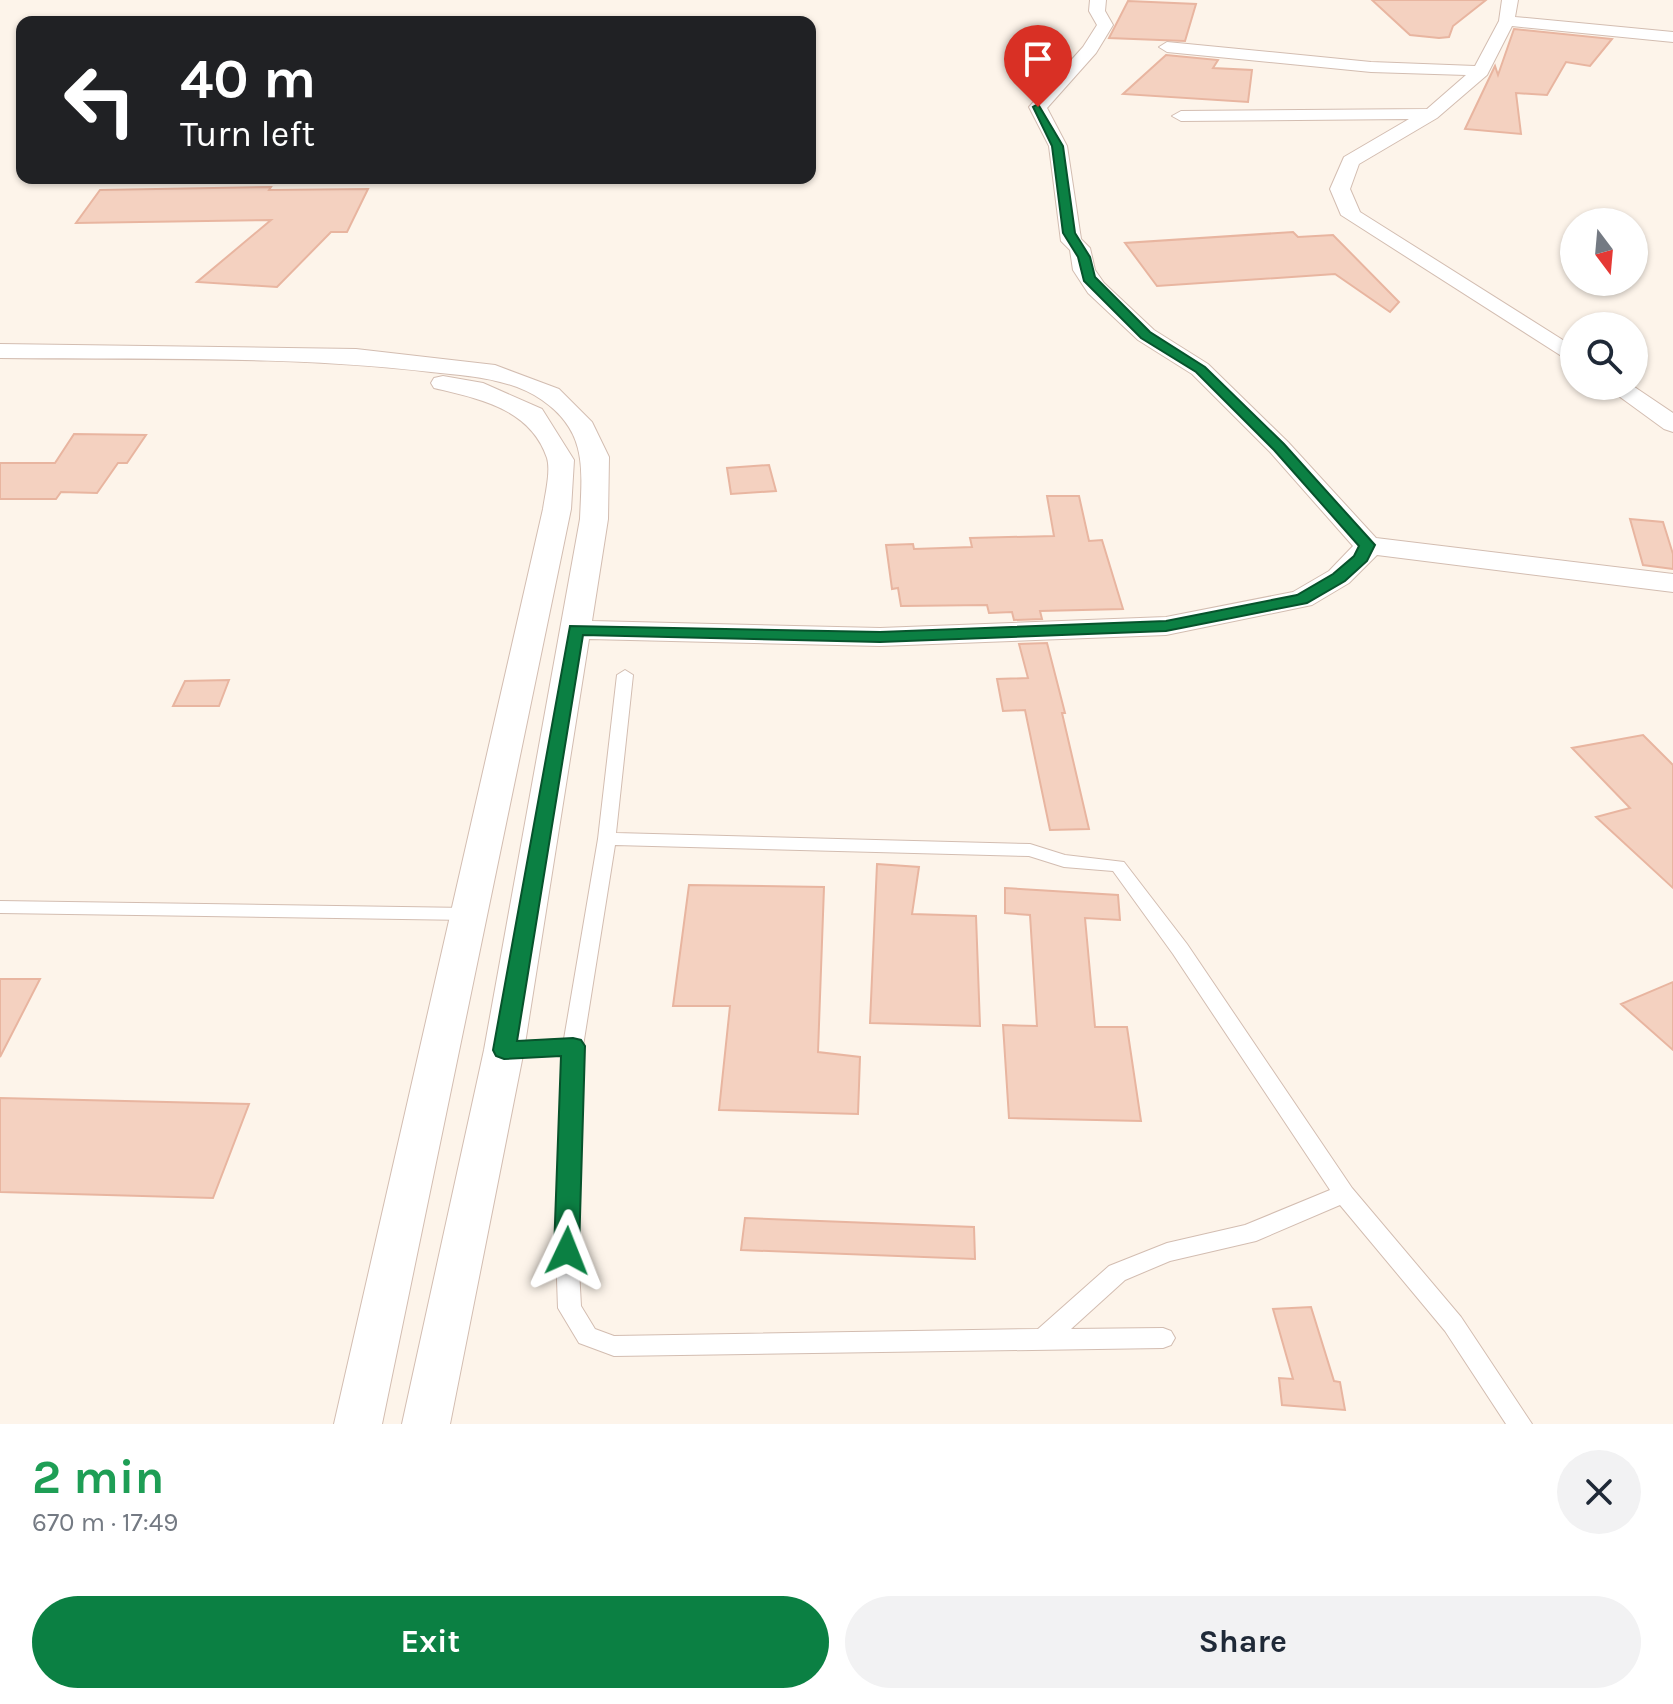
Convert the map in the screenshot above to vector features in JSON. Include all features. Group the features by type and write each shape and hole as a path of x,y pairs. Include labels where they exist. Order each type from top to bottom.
{"street":[{"path":"1098,0 1097,11 1105,25 1090,50 1038,107 1058,146 1069,233 1084,257 1084,270 1096,288 1146,335 1200,369 1279,447 1367,545 1673,583"},
{"path":"1510,0 1507,21 1481,71 1431,114 1351,161 1340,189 1351,215 1560,348"},
{"path":"1507,21 1673,37"},
{"path":"1167,47 1371,67 1481,71"},
{"path":"1181,116 1431,114"},
{"path":"0,351 356,356 495,372 550,394 583,427 596,457 594,519 504,1050 426,1424"},
{"path":"0,371 245,371 397,375 474,388 533,414 561,460 557,509 358,1424"},
{"path":"1638,400 1673,424"},
{"path":"576,630 880,637 1166,626 1302,599 1339,577 1361,558 1367,545"}],"lane":[{"path":"625,675 607,839 573,1046 567,1251 570,1308 587,1336 614,1346 1163,1338"},
{"path":"607,839 1030,850 1064,861 1118,866 1180,949 1344,1194 1453,1324 1520,1424"},
{"path":"0,907 468,914"},
{"path":"504,1050 573,1046"},
{"path":"1044,1339 1117,1273 1167,1252 1248,1234 1344,1194"}],"building":[{"path":"1372,0 1486,0 1453,26 1449,37 1439,38 1410,35"},
{"path":"1128,1 1196,4 1185,41 1109,38"},
{"path":"1514,29 1612,39 1590,66 1566,62 1547,95 1516,93 1521,134 1465,129 1495,66 1498,75"},
{"path":"1166,55 1218,60 1213,68 1252,70 1248,102 1123,94"},
{"path":"271,187 269,190 368,189 347,232 331,232 277,287 197,282 271,220 76,223 100,190"},
{"path":"1293,232 1298,237 1333,235 1399,302 1390,312 1335,274 1157,286 1125,243"},
{"path":"74,434 146,435 127,463 118,463 97,493 61,492 56,499 0,499 0,463 55,463"},
{"path":"769,465 776,491 731,494 727,468"},
{"path":"1047,496 1079,496 1089,541 1102,540 1123,609 1040,611 1042,619 1014,620 1012,612 989,613 987,605 901,606 898,588 892,589 886,545 913,544 914,549 972,547 970,538 1054,536"},
{"path":"1630,519 1663,522 1673,554 1673,569 1643,565"},
{"path":"1047,643 1089,829 1050,830 1025,710 1003,711 997,679 1028,678 1019,644"},
{"path":"229,680 219,706 173,706 185,681"},
{"path":"1643,735 1673,765 1673,888 1596,817 1630,808 1572,748"},
{"path":"877,864 919,867 912,914 976,916 980,1026 870,1023"},
{"path":"689,885 824,887 818,1052 860,1057 858,1114 719,1110 730,1006 673,1006"},
{"path":"1005,888 1118,895 1120,920 1085,918 1095,1027 1127,1027 1141,1121 1009,1118 1003,1025 1037,1026 1030,915 1005,913"},
{"path":"0,979 40,979 0,1057"},
{"path":"1673,982 1673,1050 1621,1004"},
{"path":"0,1098 249,1104 213,1198 0,1192"},
{"path":"745,1218 974,1227 975,1259 741,1250"},
{"path":"1311,1307 1334,1381 1340,1382 1345,1410 1282,1405 1279,1378 1293,1379 1273,1309"}],"route":[{"path":"567,1251 573,1046 504,1050 576,630 880,637 1166,626 1302,599 1339,577 1361,558 1367,545 1279,447 1200,369 1146,335 1096,288 1084,270 1080,248 1071,241 1058,146 1038,107"}]}
